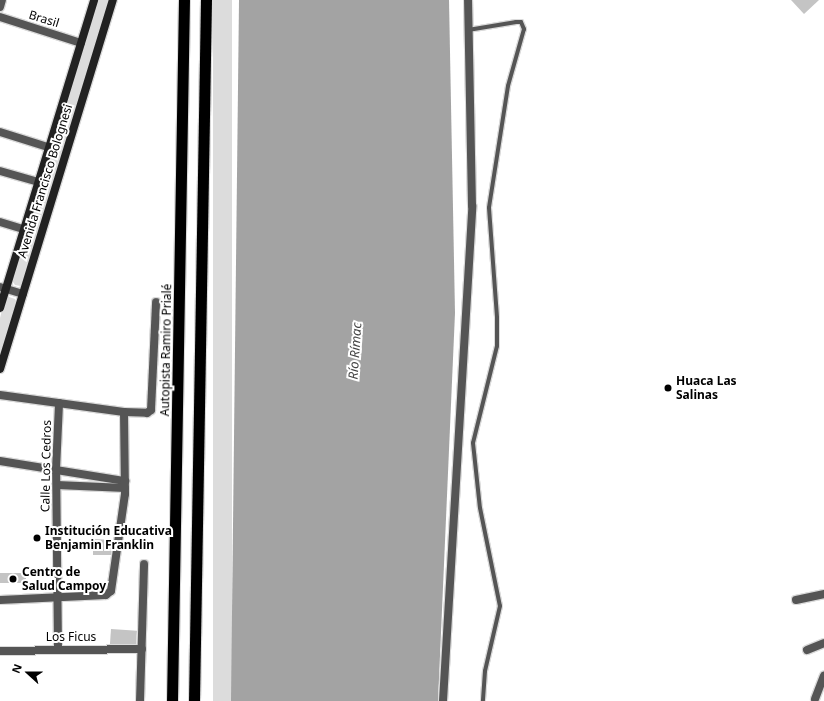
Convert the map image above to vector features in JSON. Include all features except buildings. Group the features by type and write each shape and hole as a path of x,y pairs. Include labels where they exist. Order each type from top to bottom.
{"highway":[{"name":"Autopista Ramiro Prialé","path":"172,701 184,0"},
{"path":"194,701 206,0"}],"main road":[{"name":"Avenida Francisco Bolognesi","path":"0,308 3,288 23,230 94,0"},
{"name":"Avenida Francisco Bolognesi","path":"0,369 113,0"}],"street":[{"path":"0,8 2,0"},
{"path":"443,701 472,206 468,0"},
{"name":"Brasil","path":"0,17 81,43"},
{"path":"0,132 48,147"},
{"path":"0,171 38,182"},
{"path":"0,222 23,230"},
{"path":"3,288 23,294"},
{"path":"0,395 124,412 147,413 153,407 156,302"},
{"name":"Calle Los Cedros","path":"58,648 56,470 59,403"},
{"path":"0,600 106,595 112,588 125,484 124,412"},
{"path":"0,461 56,470 125,484"},
{"path":"57,485 125,484"},
{"path":"140,701 144,564"},
{"path":"796,600 824,594"},
{"path":"807,650 824,643"},
{"name":"Los Ficus","path":"0,651 58,648 142,649"},
{"path":"815,699 824,676"}],"lane":[{"path":"468,30 516,22 520,22 524,29 508,86 489,208 497,318 497,346 473,443 480,508 500,606 485,671 483,701"}],"shaded area":[{"path":"97,0 111,0 24,283 21,286 15,285 12,280"},
{"path":"213,0 232,0 232,701 213,701"},
{"path":"9,297 15,299 16,304 0,358 0,318 5,298"}],"water":[{"name":"Río Rímac","path":"239,0 449,0 455,313 438,701 231,701"}],"place":[{"name":"Huaca Las Salinas","path":"668,388"},
{"name":"Institución Educativa Benjamin Franklin","path":"37,538"},
{"name":"Centro de Salud Campoy","path":"13,579"}]}
